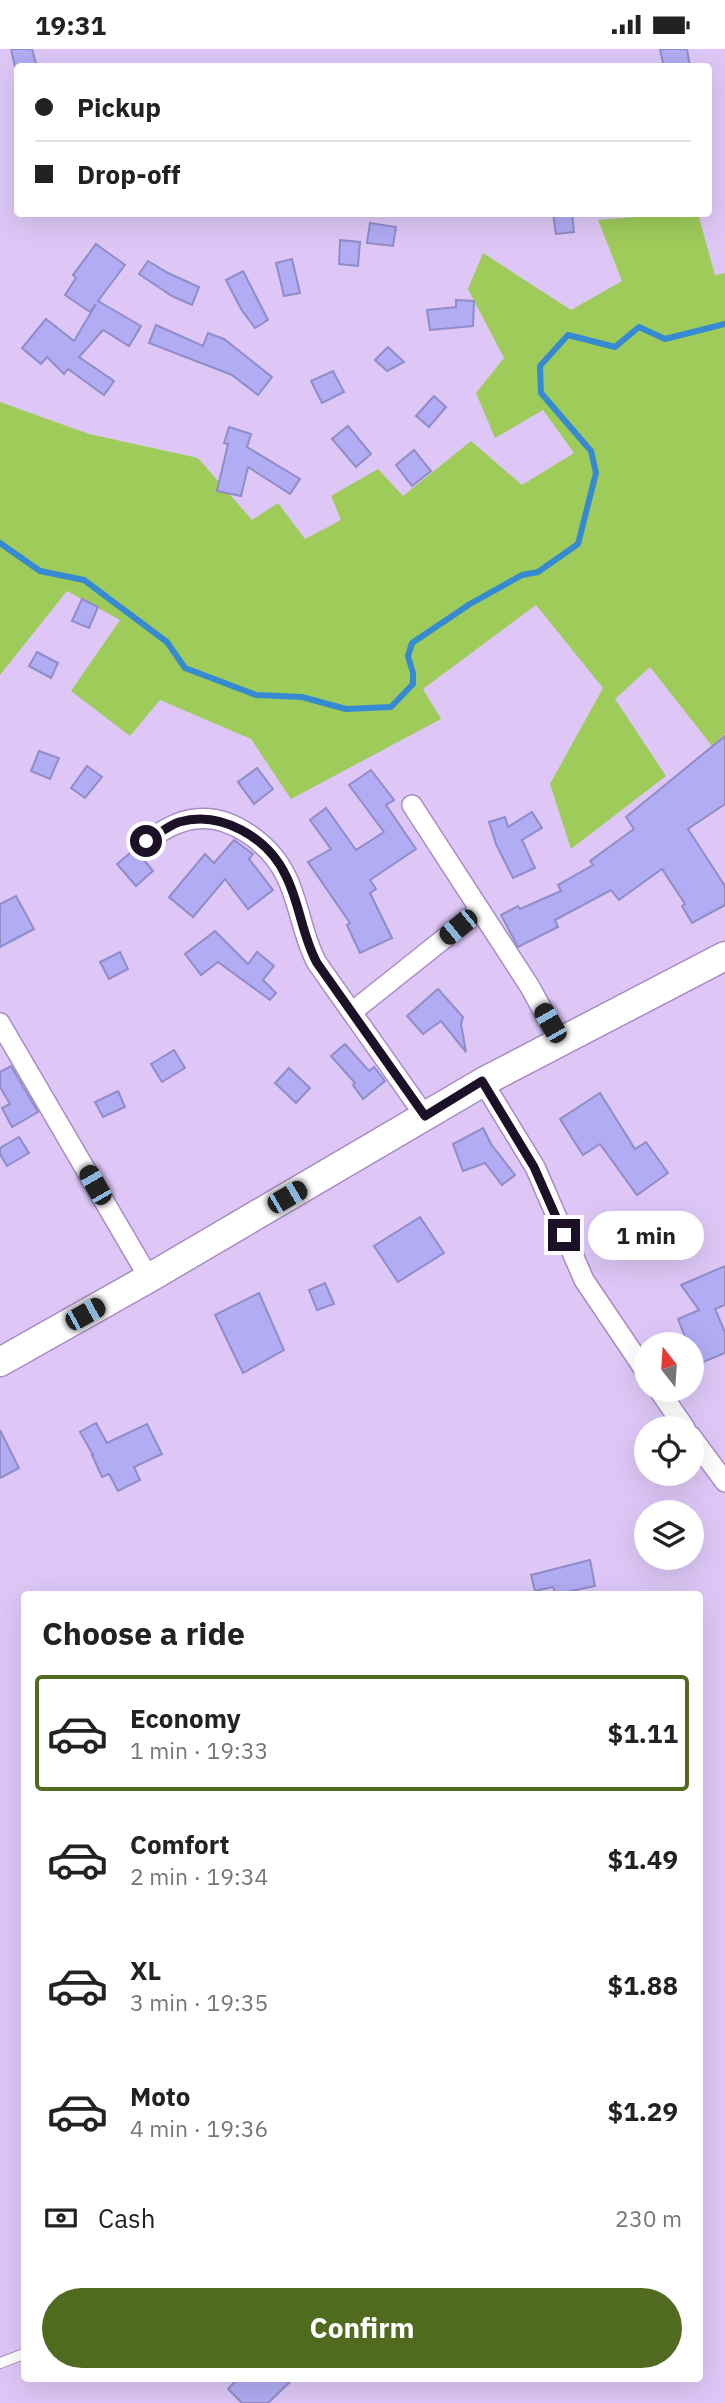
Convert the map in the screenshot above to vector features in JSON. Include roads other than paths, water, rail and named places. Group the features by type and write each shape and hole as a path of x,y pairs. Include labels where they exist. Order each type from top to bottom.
{"main road":[{"path":"0,1362 149,1278 482,1081 725,956"}],"street":[{"path":"412,805 530,988 560,1041"},
{"path":"146,841 176,823 197,818 229,824 260,841 275,857 286,875 295,897 308,947 425,1116"},
{"path":"352,1012 480,910"},
{"path":"0,1023 149,1278"},
{"path":"482,1081 534,1167 584,1280 634,1353"},
{"path":"704,1454 725,1482"}],"lane":[{"path":"0,2363 21,2355"}],"waterway":[{"path":"0,543 40,571 84,580 167,642 185,668 256,695 302,697 346,709 391,707 413,684 408,656 412,643 470,604 522,575 538,572 578,544 596,473 591,451 541,393 540,366 568,335 615,347 639,327 665,339 725,324"}]}
